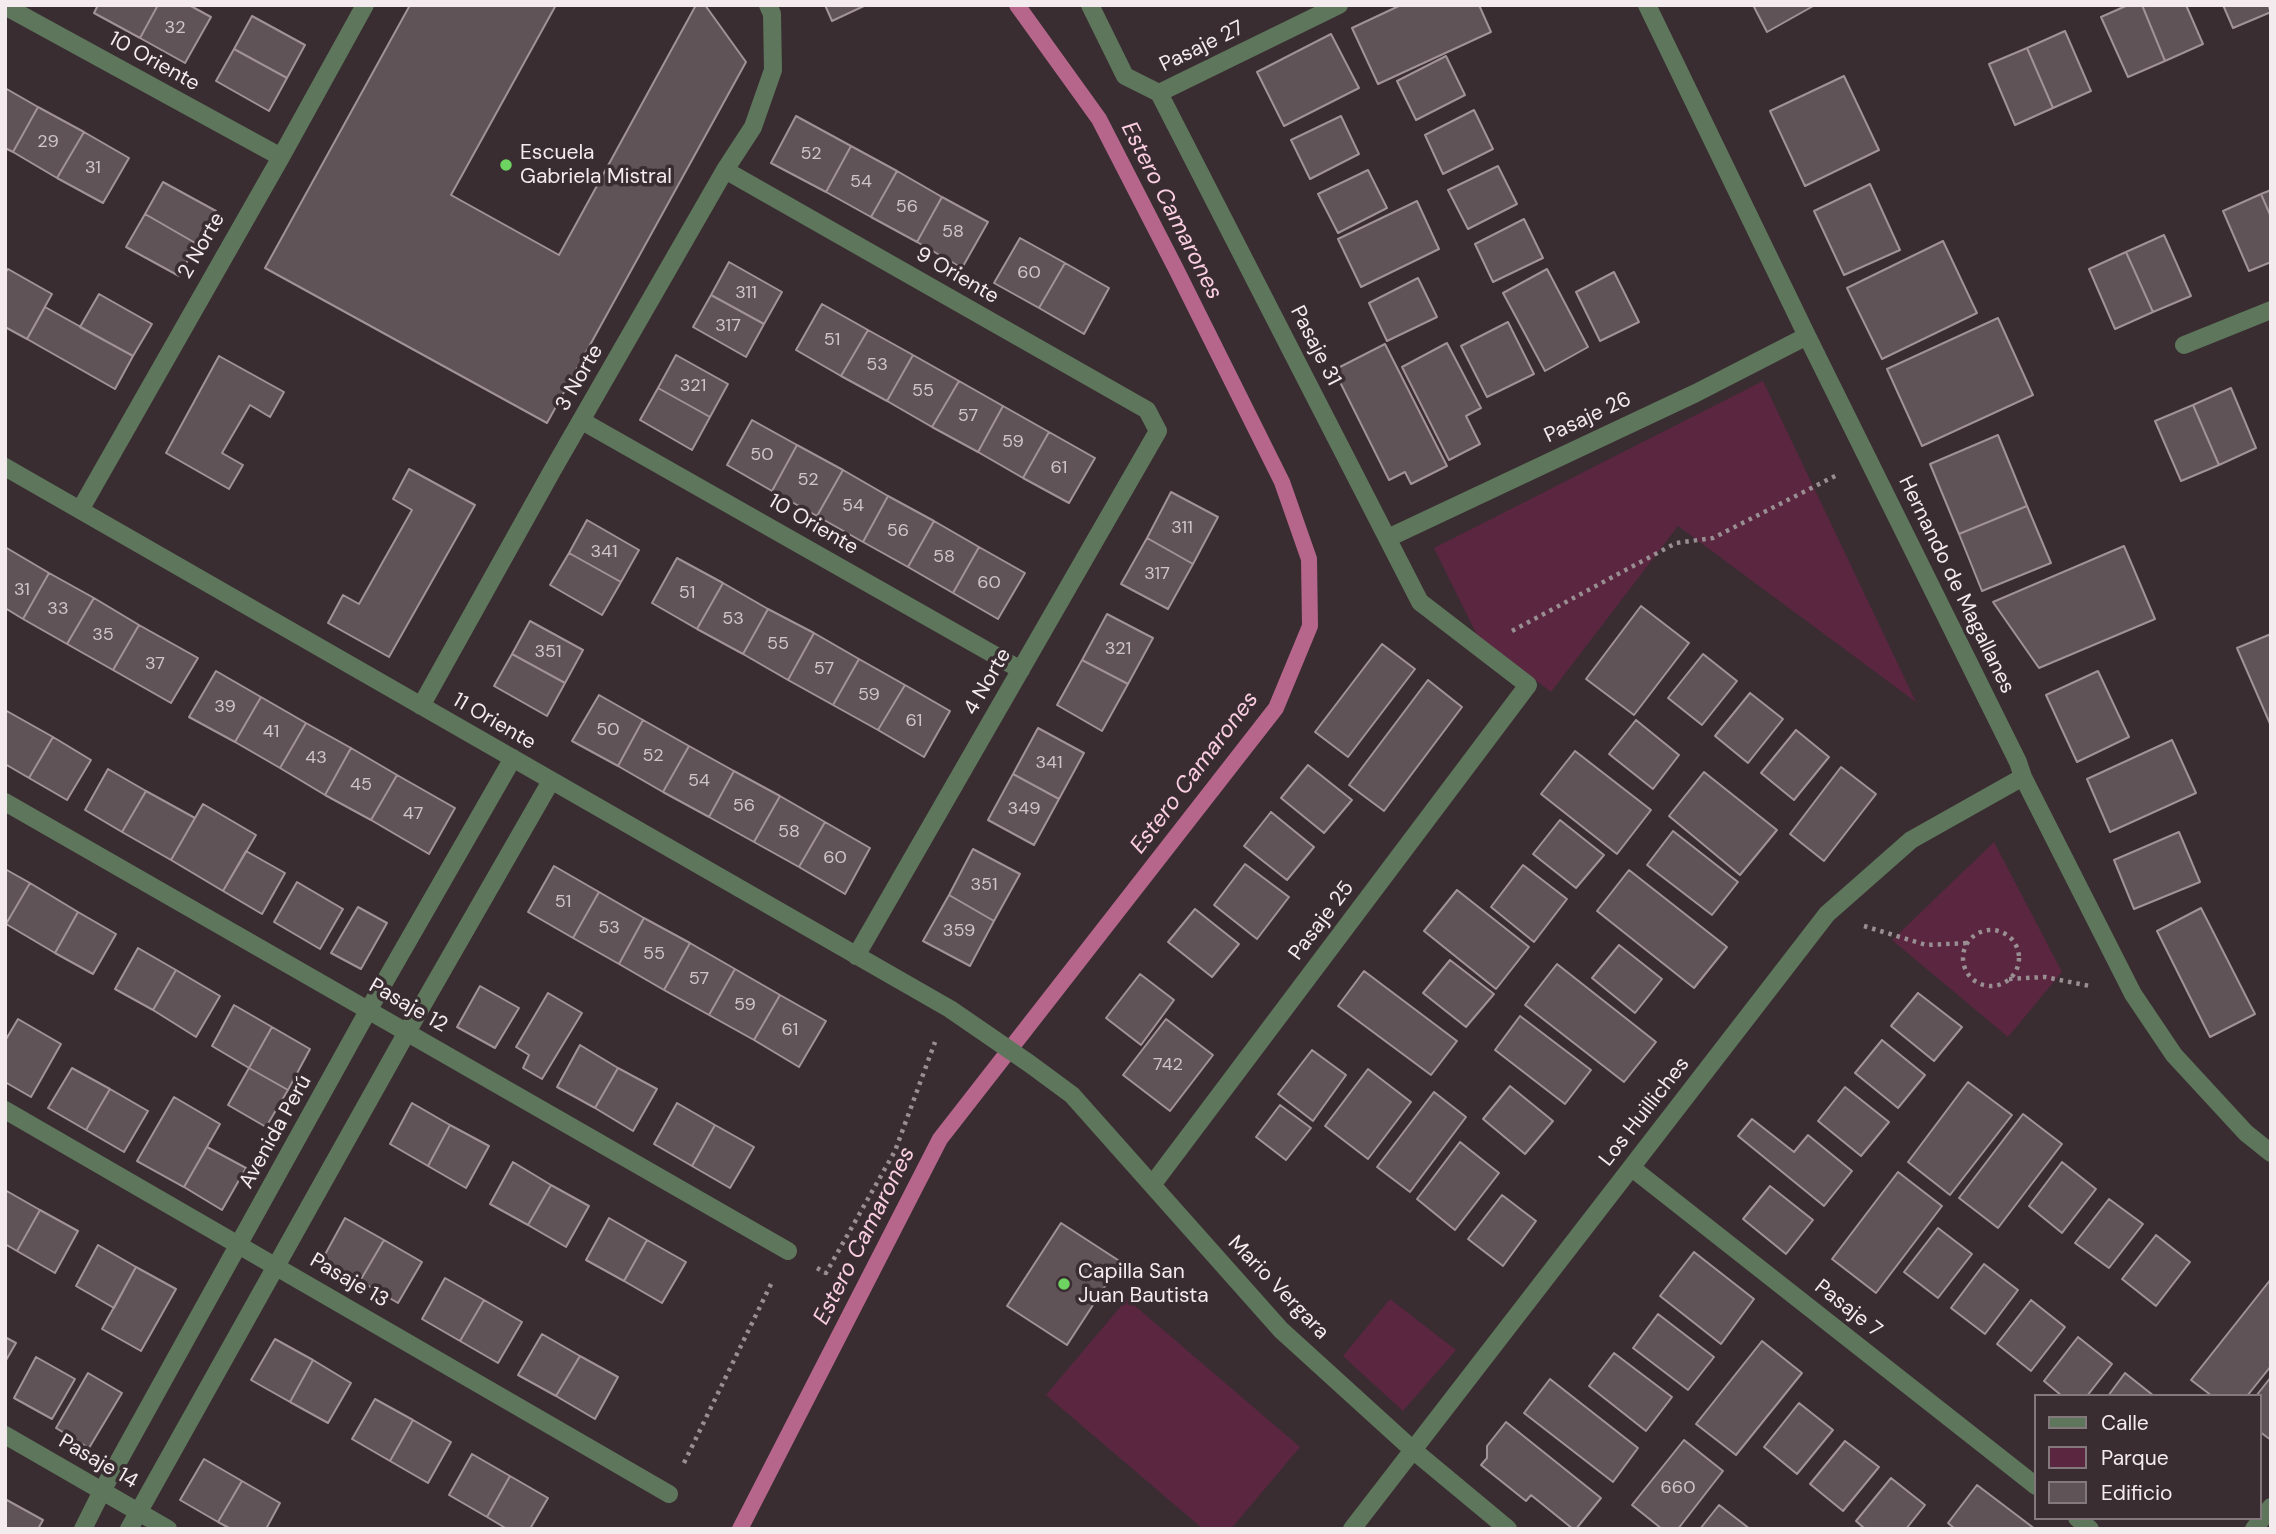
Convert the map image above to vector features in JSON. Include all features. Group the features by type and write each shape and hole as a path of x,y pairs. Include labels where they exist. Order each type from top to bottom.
{"street":[{"name":"2 Norte","path":"80,510 365,5"},
{"name":"3 Norte","path":"421,706 551,471 725,170 753,127 773,70 772,14 768,5"},
{"path":"1090,5 1125,76 1159,93"},
{"name":"Pasaje 27","path":"1159,93 1339,5"},
{"name":"Hernando de Magallanes","path":"1647,5 2023,777 2133,994 2174,1055 2246,1133 2271,1153"},
{"name":"10 Oriente","path":"5,6 281,157"},
{"name":"Pasaje 31","path":"1159,93 1420,602 1528,685"},
{"name":"9 Oriente","path":"725,170 1147,410 1158,431"},
{"path":"2183,345 2271,310"},
{"name":"Pasaje 26","path":"1388,538 1696,393 1807,336"},
{"name":"10 Oriente","path":"582,421 1021,670"},
{"name":"4 Norte","path":"856,956 1158,431"},
{"name":"11 Oriente","path":"5,467 955,1012 1030,1064"},
{"name":"Pasaje 25","path":"1152,1185 1528,685"},
{"name":"Avenida Perú","path":"83,1529 369,1009 513,758"},
{"name":"Los Huilliches","path":"1352,1529 1827,914 1910,840 2023,777"},
{"path":"129,1529 551,780"},
{"name":"Pasaje 12","path":"5,802 788,1251"},
{"name":"Mario Vergara","path":"1030,1064 1072,1096 1281,1330 1413,1450 1508,1529"},
{"name":"Pasaje 13","path":"5,1110 669,1494"},
{"name":"Pasaje 7","path":"1632,1168 2035,1485"},
{"name":"Pasaje 14","path":"5,1435 168,1529"}],"path":[{"path":"1481,648 1676,543 1713,538 1868,460"},
{"path":"1827,914 1926,945 1969,943"},
{"path":"1985,930 2000,931 2009,936 2016,943 2020,960 2016,973 1998,986 1984,986 1975,982 1968,974 1963,957 1969,943 1975,935 1985,930"},
{"path":"2008,979 2045,977 2133,994"},
{"path":"669,1494 788,1251 826,1273 895,1151 933,1047 955,1012"}],"green space":[{"path":"1763,381 1916,702 1678,526 1551,692 1477,635 1434,548"},
{"path":"1994,842 2062,972 2008,1037 1892,940"},
{"path":"1127,1299 1300,1447 1231,1529 1203,1529 1046,1395"},
{"path":"1390,1299 1456,1350 1403,1411 1343,1356"}],"building":[{"path":"98,5 158,5 140,38 94,13"},
{"path":"158,5 189,5 211,17 185,63 140,38"},
{"name":"Escuela Gabriela Mistral","path":"410,5 556,5 451,195 559,255 696,5 705,5 746,62 547,423 265,268"},
{"path":"825,5 866,5 832,21"},
{"path":"1401,5 1479,5 1491,32 1378,84 1352,28"},
{"path":"1753,5 1815,5 1767,32"},
{"path":"2128,5 2142,5 2165,61 2128,77 2101,17"},
{"path":"2142,5 2186,5 2203,44 2165,61"},
{"path":"2223,5 2268,5 2271,12 2233,28"},
{"path":"252,16 305,45 287,78 234,49"},
{"path":"2065,31 2091,91 2053,108 2027,48"},
{"path":"1331,34 1359,88 1284,126 1257,72"},
{"path":"2027,48 2053,108 2015,125 1989,64"},
{"path":"234,49 287,78 269,111 216,81"},
{"path":"1446,56 1465,95 1416,120 1397,81"},
{"path":"1844,76 1879,150 1805,186 1770,111"},
{"path":"5,88 38,107 13,152 5,148"},
{"path":"38,107 84,132 57,178 13,152"},
{"path":"1474,110 1493,149 1443,174 1425,135"},
{"path":"796,116 851,146 826,192 771,163"},
{"path":"1341,116 1359,154 1310,179 1291,140"},
{"path":"84,132 129,158 103,203 57,178"},
{"path":"851,146 897,171 871,217 826,192"},
{"path":"1498,166 1517,204 1468,229 1448,190"},
{"path":"1368,170 1387,208 1338,233 1318,194"},
{"path":"897,171 942,197 917,242 871,217"},
{"path":"163,182 216,211 197,244 145,214"},
{"path":"1870,184 1900,250 1844,275 1814,211"},
{"path":"2271,190 2271,217 2261,194"},
{"path":"2261,194 2271,217 2271,262 2249,271 2223,211"},
{"path":"942,197 988,222 962,268 917,242"},
{"path":"1417,201 1439,249 1361,287 1338,239"},
{"path":"145,214 197,244 179,276 126,247"},
{"path":"1524,219 1543,258 1493,282 1475,244"},
{"path":"2164,235 2191,296 2153,312 2126,252"},
{"path":"1020,238 1065,263 1039,308 994,283"},
{"path":"1943,241 1977,313 1882,359 1847,288"},
{"path":"2126,252 2153,312 2115,329 2089,269"},
{"path":"729,262 782,292 764,324 711,295"},
{"path":"1065,263 1109,288 1084,334 1039,308"},
{"path":"8,269 52,294 27,339 5,327 5,273"},
{"path":"1547,269 1588,347 1545,371 1503,293"},
{"path":"1614,272 1639,322 1600,341 1576,292"},
{"path":"1418,278 1437,317 1387,341 1369,303"},
{"path":"99,294 152,324 133,356 80,327"},
{"path":"711,295 764,324 746,357 693,327"},
{"path":"822,304 868,330 841,376 796,350"},
{"path":"45,307 133,356 115,389 27,339"},
{"path":"1998,318 2033,395 1922,446 1887,369"},
{"path":"1508,322 1534,374 1487,397 1461,346"},
{"path":"868,330 913,355 887,401 841,376"},
{"path":"1447,343 1481,408 1466,416 1480,444 1449,460 1402,367"},
{"path":"1385,344 1447,466 1411,484 1405,472 1389,480 1334,370"},
{"path":"676,355 728,384 710,417 658,388"},
{"path":"913,355 959,381 932,427 887,401"},
{"path":"219,356 284,392 270,417 250,405 222,453 243,465 229,489 166,453"},
{"path":"959,381 1003,406 978,452 932,427"},
{"path":"658,388 710,417 692,450 640,420"},
{"path":"2231,388 2256,448 2219,465 2193,405"},
{"path":"2193,405 2219,465 2181,481 2155,421"},
{"path":"1003,406 1049,432 1023,478 978,452"},
{"path":"752,420 797,445 772,491 727,465"},
{"path":"1049,432 1095,458 1069,503 1023,478"},
{"path":"1998,435 2027,506 1959,534 1930,464"},
{"path":"797,445 843,470 817,516 772,491"},
{"path":"409,469 475,505 389,657 328,623 343,595 359,604 412,510 393,499"},
{"path":"843,470 888,496 863,542 817,516"},
{"path":"1171,492 1218,517 1193,564 1147,538"},
{"path":"888,496 934,521 908,567 863,542"},
{"path":"2027,506 2051,563 1982,591 1959,534"},
{"path":"587,520 639,550 621,582 569,553"},
{"path":"934,521 979,547 953,593 908,567"},
{"path":"1147,538 1193,564 1168,609 1121,584"},
{"path":"2124,546 2155,619 2039,668 1993,602"},
{"path":"5,547 49,573 23,619 5,608"},
{"path":"979,547 1025,573 998,619 953,593"},
{"path":"569,553 621,582 602,615 550,585"},
{"path":"677,558 723,583 697,629 652,603"},
{"path":"49,573 94,598 67,644 23,619"},
{"path":"723,583 768,609 743,654 697,629"},
{"path":"94,598 139,625 113,670 67,644"},
{"path":"1641,606 1689,643 1634,715 1586,679"},
{"path":"768,609 814,633 788,680 743,654"},
{"path":"1107,614 1153,638 1128,684 1082,660"},
{"path":"530,621 583,650 565,683 512,654"},
{"path":"139,625 198,658 171,703 113,670"},
{"path":"814,633 859,659 833,705 788,680"},
{"path":"2271,634 2271,726 2237,648"},
{"path":"1382,644 1415,669 1348,757 1315,732"},
{"path":"512,654 565,683 547,716 494,686"},
{"path":"1703,654 1737,681 1702,725 1668,698"},
{"path":"859,659 905,685 878,730 833,705"},
{"path":"1082,660 1128,684 1102,731 1057,705"},
{"path":"216,671 261,697 235,742 189,717"},
{"path":"2098,671 2129,737 2077,762 2046,695"},
{"path":"1428,680 1462,707 1384,811 1349,785"},
{"path":"905,685 950,711 924,757 878,730"},
{"path":"1750,693 1783,719 1748,763 1715,736"},
{"path":"599,695 643,720 618,766 572,741"},
{"path":"261,697 306,723 280,768 235,742"},
{"path":"5,710 53,737 29,778 5,764"},
{"path":"643,720 689,746 663,792 618,766"},
{"path":"1636,720 1679,755 1653,789 1609,754"},
{"path":"306,723 351,748 325,795 280,768"},
{"path":"1038,728 1084,753 1059,799 1013,774"},
{"path":"1796,730 1829,757 1794,800 1761,773"},
{"path":"53,737 91,760 67,800 29,778"},
{"path":"2172,740 2196,793 2110,832 2087,779"},
{"path":"689,746 734,771 709,817 663,792"},
{"path":"351,748 397,775 371,820 325,795"},
{"path":"1575,751 1651,810 1617,854 1541,794"},
{"path":"1308,765 1352,800 1324,833 1281,798"},
{"path":"1841,767 1876,794 1824,861 1790,834"},
{"path":"108,769 146,791 122,832 85,810"},
{"path":"734,771 780,796 754,842 709,817"},
{"path":"1704,772 1777,830 1740,875 1669,816"},
{"path":"1013,774 1059,799 1034,845 988,820"},
{"path":"397,775 455,808 429,854 371,820"},
{"path":"146,791 195,818 171,860 122,832"},
{"path":"780,796 825,822 799,867 754,842"},
{"path":"203,804 256,835 223,891 171,860"},
{"path":"1271,812 1314,847 1287,880 1244,846"},
{"path":"1560,820 1604,855 1576,888 1533,854"},
{"path":"825,822 870,848 845,894 799,867"},
{"path":"1673,831 1738,882 1712,915 1647,865"},
{"path":"2179,832 2200,882 2134,909 2114,860"},
{"path":"973,849 1020,874 994,921 949,895"},
{"path":"246,851 285,873 262,914 223,891"},
{"path":"1245,864 1289,897 1257,939 1214,905"},
{"path":"1523,865 1567,899 1534,942 1491,907"},
{"path":"554,866 599,892 573,938 528,912"},
{"path":"5,869 30,883 6,924 5,924"},
{"path":"1629,870 1727,947 1694,988 1597,911"},
{"path":"297,882 343,909 320,949 274,922"},
{"path":"30,883 78,912 55,953 6,924"},
{"path":"1457,890 1529,947 1496,989 1424,931"},
{"path":"599,892 644,918 619,964 573,938"},
{"path":"949,895 994,921 970,966 923,941"},
{"path":"358,907 387,923 361,969 331,953"},
{"path":"2201,908 2255,1014 2210,1037 2157,931"},
{"path":"1195,909 1239,944 1212,977 1168,942"},
{"path":"78,912 116,934 93,974 55,953"},
{"path":"644,918 690,943 664,990 619,964"},
{"path":"690,943 735,969 709,1015 664,990"},
{"path":"1619,945 1662,979 1635,1013 1592,978"},
{"path":"138,948 176,970 153,1010 115,989"},
{"path":"1450,960 1494,994 1466,1027 1423,993"},
{"path":"1557,964 1656,1042 1624,1082 1525,1005"},
{"path":"735,969 780,995 754,1040 709,1015"},
{"path":"176,970 220,996 196,1037 153,1010"},
{"path":"1364,971 1457,1041 1431,1075 1338,1006"},
{"path":"1140,974 1174,1000 1141,1045 1106,1018"},
{"path":"480,986 519,1008 495,1048 457,1027"},
{"path":"548,993 582,1013 542,1079 523,1068 529,1055 516,1047"},
{"path":"1918,993 1962,1027 1934,1061 1891,1026"},
{"path":"780,995 826,1021 799,1067 754,1040"},
{"path":"234,1005 272,1027 249,1068 212,1046"},
{"path":"1520,1016 1591,1070 1565,1104 1495,1050"},
{"path":"18,1019 61,1044 31,1097 5,1082 5,1041"},
{"path":"1166,1019 1213,1055 1170,1111 1123,1075"},
{"path":"272,1027 310,1049 288,1090 249,1068"},
{"path":"1882,1040 1925,1075 1898,1108 1855,1073"},
{"path":"580,1045 618,1068 595,1108 557,1087"},
{"path":"1312,1050 1346,1075 1313,1121 1278,1094"},
{"path":"72,1068 110,1089 86,1130 48,1108"},
{"path":"249,1068 288,1090 266,1127 228,1105"},
{"path":"618,1068 657,1089 633,1131 595,1108"},
{"path":"1368,1069 1411,1102 1368,1159 1325,1126"},
{"path":"1968,1082 2012,1115 1950,1195 1908,1162"},
{"path":"1510,1086 1553,1121 1525,1154 1483,1119"},
{"path":"1845,1087 1889,1122 1861,1156 1818,1121"},
{"path":"110,1089 148,1111 124,1152 86,1130"},
{"path":"1434,1092 1466,1117 1410,1192 1377,1167"},
{"path":"174,1097 220,1124 184,1187 137,1161"},
{"path":"412,1103 450,1125 428,1166 390,1144"},
{"path":"677,1103 715,1125 692,1166 654,1144"},
{"path":"1280,1105 1311,1128 1286,1160 1256,1137"},
{"path":"2023,1114 2062,1144 1998,1228 1959,1198"},
{"path":"1752,1119 1794,1152 1808,1135 1852,1171 1824,1206 1738,1136"},
{"path":"450,1125 489,1146 466,1188 428,1166"},
{"path":"715,1125 754,1147 730,1188 692,1166"},
{"path":"1460,1142 1499,1173 1455,1230 1417,1199"},
{"path":"207,1147 246,1168 222,1210 184,1187"},
{"path":"513,1162 551,1185 528,1225 490,1204"},
{"path":"2062,1162 2096,1189 2062,1233 2029,1206"},
{"path":"1898,1172 1942,1206 1876,1293 1832,1259"},
{"path":"551,1185 589,1206 566,1247 528,1225"},
{"path":"1770,1186 1813,1220 1786,1254 1743,1219"},
{"path":"5,1190 40,1210 17,1251 5,1244"},
{"path":"1502,1195 1536,1221 1503,1266 1468,1239"},
{"path":"2109,1199 2143,1224 2109,1268 2075,1243"},
{"path":"40,1210 78,1231 55,1273 17,1251"},
{"path":"345,1218 384,1240 360,1281 322,1260"},
{"path":"609,1218 647,1240 624,1281 586,1260"},
{"name":"Capilla San Juan Bautista","path":"1061,1223 1121,1262 1067,1345 1007,1306"},
{"path":"1938,1228 1972,1254 1938,1298 1904,1272"},
{"path":"2156,1235 2190,1262 2156,1306 2122,1279"},
{"path":"384,1240 422,1262 398,1303 360,1281"},
{"path":"647,1240 686,1262 662,1303 624,1281"},
{"path":"98,1245 136,1267 114,1308 76,1286"},
{"path":"1694,1252 1754,1299 1721,1344 1660,1296"},
{"path":"1984,1264 2018,1290 1985,1334 1951,1308"},
{"path":"136,1267 176,1289 141,1351 102,1329"},
{"path":"445,1278 484,1300 460,1341 422,1319"},
{"path":"2271,1279 2271,1366 2249,1394 2209,1394 2191,1380"},
{"path":"484,1300 522,1322 498,1363 460,1341"},
{"path":"2031,1300 2065,1327 2031,1371 1997,1344"},
{"path":"1658,1314 1714,1357 1688,1390 1633,1348"},
{"path":"542,1334 580,1356 556,1396 518,1375"},
{"path":"5,1337 16,1343 5,1362"},
{"path":"2078,1337 2112,1364 2089,1394 2060,1394 2044,1381"},
{"path":"275,1339 313,1360 290,1402 251,1380"},
{"path":"1762,1341 1802,1373 1736,1455 1696,1424"},
{"path":"1614,1353 1672,1397 1646,1431 1589,1386"},
{"path":"580,1356 618,1377 595,1419 556,1396"},
{"path":"36,1357 75,1379 52,1419 14,1398"},
{"path":"313,1360 351,1383 328,1423 290,1402"},
{"path":"88,1373 122,1393 89,1448 56,1428"},
{"path":"2125,1373 2151,1394 2109,1394"},
{"path":"2271,1377 2271,1440 2262,1433 2262,1394 2258,1394"},
{"path":"1550,1379 1638,1448 1613,1482 1524,1413"},
{"path":"375,1399 413,1420 390,1461 352,1439"},
{"path":"1799,1403 1833,1430 1797,1474 1764,1447"},
{"path":"413,1420 451,1442 428,1483 390,1461"},
{"path":"1506,1422 1601,1498 1576,1529 1531,1495 1526,1501 1481,1465 1487,1458 1487,1446"},
{"path":"1684,1440 1723,1471 1678,1529 1662,1529 1632,1505"},
{"path":"1845,1441 1879,1467 1843,1511 1810,1484"},
{"path":"472,1454 510,1476 487,1517 449,1495"},
{"path":"204,1459 242,1481 218,1522 180,1500"},
{"path":"510,1476 548,1498 530,1529 507,1529 487,1517"},
{"path":"1891,1478 1925,1505 1906,1529 1865,1529 1856,1521"},
{"path":"242,1481 280,1503 266,1529 231,1529 218,1522"},
{"path":"1977,1485 2035,1529 1955,1529 1948,1523"},
{"path":"5,1499 43,1520 38,1529 5,1529"},
{"path":"1719,1505 1750,1529 1700,1529"}],"waterway":[{"name":"Estero Camarones","path":"740,1529 940,1139 1276,708 1310,626 1309,559 1282,482 1099,119 1017,5"}],"place":[{"name":"Escuela Gabriela Mistral","path":"506,165"},
{"name":"Capilla San Juan Bautista","path":"1064,1284"}]}
